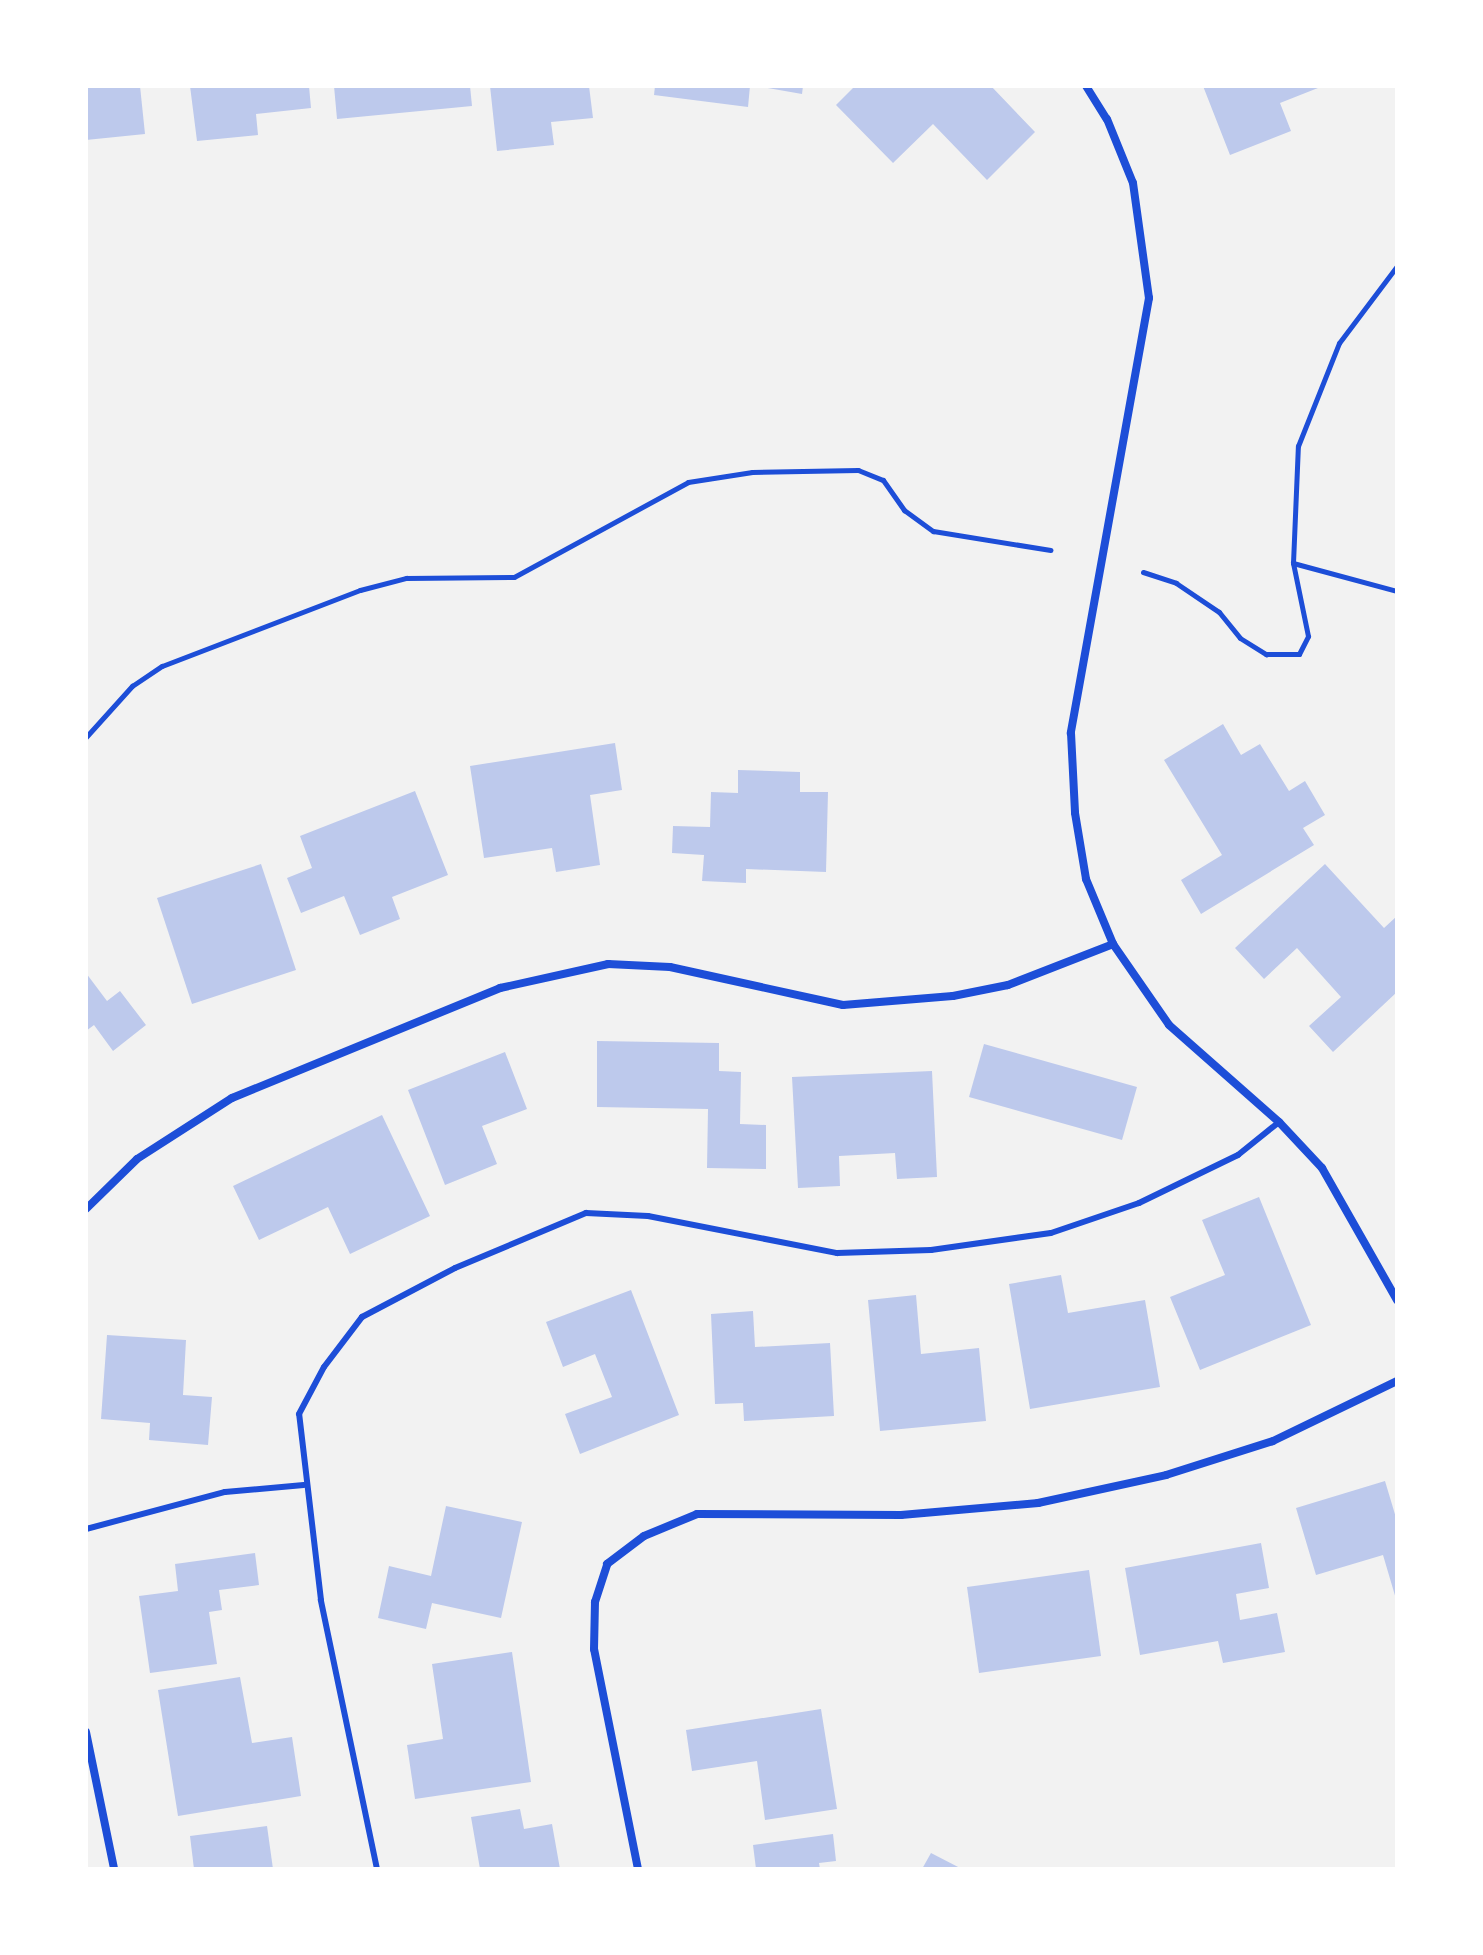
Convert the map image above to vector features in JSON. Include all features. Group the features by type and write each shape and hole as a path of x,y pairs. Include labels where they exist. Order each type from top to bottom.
{"street":[{"path":"1086,86 1107,119 1133,183 1149,298 1071,733 1075,813 1086,879 1113,944 1169,1025 1279,1122 1322,1168 1397,1300"},
{"path":"86,1209 137,1159 232,1098 500,988 608,964 670,967 843,1005 953,996 1008,985 1113,944"},
{"path":"638,1869 594,1649 594,1618 607,1564 644,1536 697,1514 901,1515 1038,1503 1166,1475 1273,1441 1397,1381"},
{"path":"86,1732 114,1869"}],"lane":[{"path":"377,1869 321,1600 304,1485 299,1414 324,1367 362,1317 455,1268 586,1213 648,1216 837,1253 931,1250 1051,1233 1139,1203 1238,1155 1279,1122"},
{"path":"86,1529 225,1492 304,1485"}],"path":[{"path":"1143,572 1176,583 1198,597 1266,654 1299,654 1308,636 1293,563 1298,446 1339,343 1397,266"},
{"path":"86,737 132,686 162,666 360,590 406,578 514,577 688,482 752,472 858,470 883,480 904,510 933,531 1050,550"},
{"path":"1293,563 1397,591"}],"building":[{"path":"86,86 140,86 145,134 86,140"},
{"path":"190,86 309,86 311,108 256,114 258,135 197,141"},
{"path":"334,86 470,86 472,106 337,119"},
{"path":"490,86 589,86 593,118 551,122 554,145 497,151"},
{"path":"655,86 750,86 748,107 654,95"},
{"path":"757,86 803,86 802,94"},
{"path":"855,86 991,86 1035,132 987,180 933,124 893,163 836,105"},
{"path":"1203,86 1323,86 1280,103 1291,131 1230,155"},
{"path":"1223,724 1241,755 1260,744 1289,791 1305,781 1325,815 1303,828 1314,845 1201,914 1181,880 1222,855 1164,760"},
{"path":"615,743 622,790 590,795 600,865 556,872 552,848 484,858 470,766"},
{"path":"738,770 800,772 800,792 828,792 826,872 746,869 746,883 702,881 704,855 672,853 673,826 710,827 711,792 738,793"},
{"path":"415,791 448,875 392,897 400,919 360,935 344,896 301,913 287,878 312,868 300,836"},
{"path":"261,864 296,970 192,1004 157,898"},
{"path":"1325,864 1384,928 1397,916 1397,992 1333,1052 1309,1026 1341,997 1297,948 1264,979 1235,948"},
{"path":"86,973 107,1001 120,991 146,1025 113,1051 94,1025 86,1031"},
{"path":"597,1041 719,1043 719,1071 741,1072 740,1124 766,1125 766,1169 707,1168 708,1109 597,1107"},
{"path":"984,1044 1137,1087 1122,1140 969,1097"},
{"path":"505,1052 527,1109 482,1126 497,1164 445,1185 408,1090"},
{"path":"932,1071 937,1177 897,1179 895,1153 839,1156 840,1186 798,1188 792,1077"},
{"path":"382,1115 430,1216 350,1254 328,1207 259,1240 233,1186"},
{"path":"1259,1197 1311,1325 1200,1370 1170,1297 1225,1275 1202,1220"},
{"path":"1061,1275 1068,1313 1145,1300 1160,1387 1030,1409 1009,1284"},
{"path":"631,1290 679,1415 580,1454 565,1414 612,1397 595,1354 563,1367 546,1322"},
{"path":"916,1295 921,1354 979,1348 986,1421 880,1431 868,1300"},
{"path":"753,1311 755,1347 830,1343 834,1416 744,1421 743,1403 715,1404 711,1314"},
{"path":"107,1335 186,1340 183,1395 212,1397 208,1445 149,1440 150,1423 101,1419"},
{"path":"1385,1481 1397,1521 1396,1599 1383,1555 1316,1575 1296,1508"},
{"path":"446,1506 522,1522 501,1618 432,1603 426,1629 378,1618 389,1566 431,1576"},
{"path":"1261,1543 1269,1588 1236,1594 1240,1620 1277,1613 1285,1652 1223,1663 1218,1641 1140,1655 1125,1568"},
{"path":"255,1553 259,1585 219,1590 222,1610 209,1612 217,1664 150,1673 139,1596 178,1591 175,1564"},
{"path":"1089,1570 1101,1656 979,1673 967,1587"},
{"path":"512,1652 531,1782 415,1799 407,1745 443,1739 432,1664"},
{"path":"240,1677 252,1743 292,1737 301,1796 178,1816 158,1690"},
{"path":"821,1709 837,1809 765,1820 757,1761 692,1771 686,1730"},
{"path":"520,1809 524,1829 552,1824 560,1869 480,1869 471,1817"},
{"path":"267,1826 273,1869 194,1869 190,1836"},
{"path":"833,1834 836,1861 819,1863 820,1869 756,1869 753,1845"},
{"path":"931,1853 962,1869 922,1869"}]}
